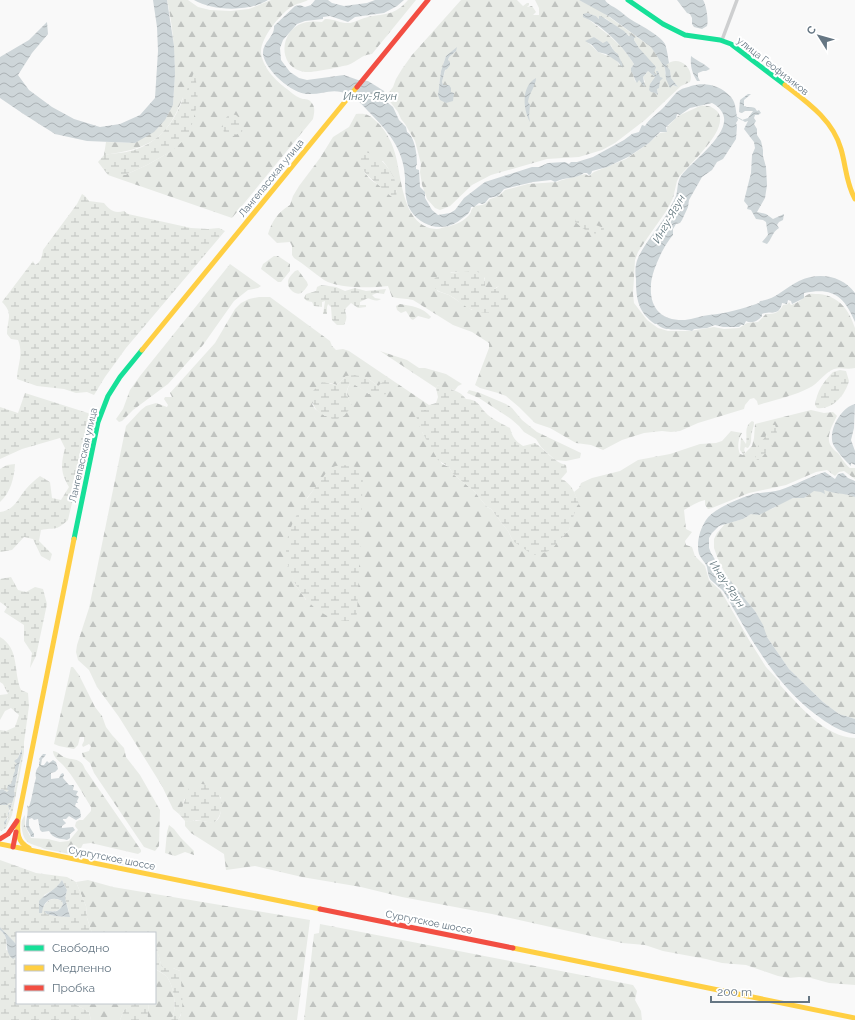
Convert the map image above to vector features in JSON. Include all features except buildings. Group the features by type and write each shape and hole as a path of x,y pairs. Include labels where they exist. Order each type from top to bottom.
{"main road":[{"name":"Лангепасская улица","path":"10,846 17,825 98,422 104,403 120,376 428,0"},
{"name":"улица Геофизиков","path":"628,0 680,33 690,36 722,40 736,47 796,94 829,125 838,142 850,189 855,199"},
{"path":"0,839 11,831 19,815"},
{"path":"17,825 17,834 22,844 29,848 48,854"},
{"path":"10,846 11,831"},
{"name":"Сургутское шоссе","path":"0,844 855,1018"}],"street":[{"path":"722,40 737,0"}],"green space":[{"path":"167,0 188,0 198,7 210,10 231,11 249,9 271,0 308,0 291,7 282,15 264,40 261,52 264,63 274,78 301,99 309,100 313,104 313,119 232,218 108,175 125,175 170,152 183,97 177,112 170,123 163,133 154,140 133,149 104,155 106,142 135,143 173,105 174,52 172,26"},
{"path":"408,0 416,0 372,54 348,65 309,72 297,70 287,59 285,44 287,37 298,25 316,21 322,22 325,19 347,23 352,22 390,13 399,9"},
{"path":"461,0 517,0 523,6 529,3 527,7 532,6 536,12 533,15 539,15 539,8 535,0 579,0 598,9 651,47 664,65 665,73 673,85 678,87 671,78 670,70 666,65 671,62 676,61 684,64 688,68 691,77 690,82 681,86 645,120 615,143 602,150 579,157 547,159 491,175 472,185 450,206 440,210 435,208 427,199 422,185 420,172 421,164 415,141 398,112 388,99 387,95 412,55","holes":["587,13 596,16 600,20 605,18 633,38 653,66 653,73 657,75 657,73 660,79 657,89 658,94 655,93 650,84 655,77 648,71 643,77 645,82 642,84 638,79 637,82 635,81 631,68 634,64 624,50 588,19","594,37 603,43 611,45 621,61 620,66 616,60 598,52 588,43","456,51 449,57 442,82 443,85 446,85 451,92 438,95 441,71 446,56"]},
{"path":"195,70 198,101 189,136 170,152 147,165 125,175 108,175 98,162 104,155 137,149 150,143 160,135 175,117"},
{"path":"700,106 709,106 717,111 720,118 719,127 707,146 679,177 673,198 667,210 638,252 635,260 633,294 634,303 647,320 658,328 668,331 690,331 714,327 724,329 739,328 747,323 758,322 766,314 772,314 780,310 783,305 788,304 789,302 791,305 799,302 808,294 826,295 838,301 853,321 855,328 855,368 834,369 812,386 790,396 758,405 754,398 750,399 745,405 744,409 698,423 680,431 644,433 622,440 603,450 591,445 576,443 550,428 535,423 506,396 475,385 489,348 489,343 472,332 453,325 413,300 392,297 388,286 364,287 330,283 294,258 292,255 292,246 290,242 277,243 268,234 276,217 290,205 299,186 320,158 333,137 349,127 356,114 365,114 370,116 384,130 395,152 403,190 411,212 417,221 426,227 437,229 460,222 469,215 473,207 485,204 490,199 499,196 505,190 528,184 557,182 585,174 589,176 594,172 626,159 649,143 660,133 667,132 667,127 678,116","holes":["360,161 383,161 388,168 397,192 379,185 369,178 362,168","451,272 475,272 485,278 485,287 492,290 499,286 472,310 449,295 437,291"]},
{"path":"229,114 236,115 244,122 242,132 233,136 224,133 222,123"},
{"path":"364,152 370,153 377,157 393,175 397,190 396,197 392,197 388,194 362,169 360,161"},
{"path":"82,194 89,201 104,203 115,212 124,211 128,214 191,228 219,228 225,231 126,348 94,395 87,392 76,393 64,389 37,386 17,379 20,345 18,340 11,339 7,334 9,313 6,306 2,302 33,261 35,265 40,261 43,250 77,204"},
{"path":"577,216 587,222 604,228 603,234 591,233 585,230 575,222"},
{"path":"274,256 278,256 290,264 290,271 281,282 278,282 261,269 263,264"},
{"path":"230,264 261,286 248,290 234,301 203,345 168,384 119,422 116,419 123,409 130,390"},
{"path":"298,270 308,285 299,294 292,291 288,284 290,276"},
{"path":"474,272 482,274 485,281 485,287 495,289 502,287 507,290 509,295 507,301 504,306 496,312 484,313 470,309 449,295 438,291 433,286 434,279 441,273"},
{"path":"321,285 336,287 345,291 355,288 366,291 386,289 384,294 377,293 372,295 375,298 381,299 379,300 368,298 360,302 360,305 366,305 366,307 358,308 351,303 345,311 346,321 344,325 337,325 332,320 331,307 328,304 327,314 323,314 325,301 322,302 322,307 314,306 312,302 307,301 304,298 306,294 316,291 317,287"},
{"path":"270,297 330,341 336,350 343,349 349,351 429,405 431,410 424,410 422,432 442,464 449,467 453,474 474,491 487,507 491,509 508,531 513,541 560,540 569,530 577,499 574,492 579,488 581,483 592,478 620,471 638,460 670,454 700,444 716,443 722,441 731,431 742,433 738,446 740,454 743,455 752,446 755,424 811,410 824,413 833,412 837,416 830,431 829,442 850,468 855,468 855,479 844,471 839,472 835,476 827,470 816,472 786,485 749,493 712,508 708,509 705,505 705,500 684,510 686,529 692,532 685,541 686,545 692,547 695,556 705,566 709,580 721,591 766,667 780,682 780,685 813,719 833,732 855,738 855,985 829,983 811,978 789,978 778,976 746,965 722,963 663,951 645,945 622,943 492,914 402,897 361,887 302,877 255,866 226,870 224,854 191,833 185,826 185,821 216,821 221,812 221,797 184,799 183,808 179,814 173,809 162,786 119,717 97,687 89,670 78,660 76,652 89,608 126,426 146,406 156,403 167,407 168,405 164,399 165,397 172,397 170,393 215,343 235,309 241,303 249,299","holes":["346,376 366,377 378,386 385,380 369,394 354,384 350,384 347,389 347,394 351,404 325,416 315,409 312,404 330,383 337,385","333,467 306,600 295,584 288,564 307,498"]},
{"path":"400,304 421,309 431,317 429,319 418,316 413,320 406,311 401,313 397,310 396,306"},
{"path":"380,351 407,360 419,368 425,368 446,374 462,384 455,390 445,389 438,385 436,388"},
{"path":"840,370 846,371 849,381 845,391 833,404 828,407 817,408 815,405 817,395 821,387 833,372"},
{"path":"354,375 366,377 378,386 385,380 389,381 391,389 387,394 375,395 367,393 357,386 350,384 347,390 347,395 352,406 344,416 335,420 317,411 313,404 311,393 322,382 337,385 346,376"},
{"path":"438,385 457,391 466,399 473,400 478,403 491,417 510,428 514,438 523,446 535,443 553,459 566,465 567,472 561,479 568,483 575,493 579,504 569,530 551,550 533,555 513,541 508,531 491,509 487,507 474,491 453,474 449,467 438,460 422,432 416,416 421,408 424,410 430,410 429,405 436,403 438,397 436,388"},
{"path":"469,390 506,404 537,432 581,453 580,458 566,461 555,460 541,447 536,439 524,432 511,419 479,398 467,393"},
{"path":"25,393 91,414 92,418 68,520 57,528 41,530 39,541 52,554 50,561 41,556 33,539 24,537 12,550 0,552 0,512 13,506 28,487 40,476 50,482 52,498 61,500 69,487 64,477 62,468 65,448 60,438 22,449 0,459 0,407 18,413"},
{"path":"752,421 754,423 750,444 748,448 745,447 745,453 743,454 740,450 741,437 746,444 747,429 749,423"},
{"path":"770,425 775,425 777,435 773,444 760,460 757,460 754,454 766,436"},
{"path":"15,464 11,484 7,494 0,502 0,469 7,465"},
{"path":"345,465 356,467 362,471 363,478 357,614 352,621 339,620 327,616 306,600 292,577 286,551 289,532 303,504 329,469 334,466"},
{"path":"814,490 824,492 824,490 855,497 855,719 839,714 823,702 789,669 767,637 755,611 729,580 719,562 714,548 714,539 725,524 743,519 751,514 772,509 793,498 804,498"},
{"path":"11,577 18,590 26,592 35,587 43,589 47,604 36,656 30,668 32,653 24,641 24,625 4,612 7,607 0,602 0,579"},
{"path":"0,637 11,648 21,690 28,693 29,706 24,752 12,815 6,828 1,831 0,805 7,805 12,802 5,821 7,821 15,794 14,792 19,771 21,750 18,758 16,759 17,764 15,765 10,790 7,792 2,789 0,790 0,730 6,731 15,727 19,715 11,708 5,711 0,720 0,695 8,694 3,684 0,682"},
{"path":"71,667 73,667 79,675 95,707 102,716 106,727 124,748 126,757 140,775 160,810 159,846 155,851 144,847 94,773 90,763 83,757 82,753 89,751 91,746 89,744 83,747 84,737 80,737 78,745 74,749 54,744"},
{"path":"53,751 64,757 79,761 83,765 141,852 138,854 91,843 83,844 81,848 87,852 149,866 150,868 148,870 45,849 30,843 25,839 21,824 25,815 25,826 31,838 48,839 60,842 69,841 78,830 75,826 76,822 83,820 91,811 91,807 78,786 67,770 55,757"},
{"path":"197,784 205,784 217,790 222,805 220,815 213,823 196,820 189,822 185,821 179,814 189,788"},
{"path":"169,825 194,851 194,855 185,852 175,856 165,853"},
{"path":"0,860 36,873 67,877 76,882 86,906 87,918 92,932 16,932 16,944 0,927","holes":["62,880 67,890 65,898 69,912 64,917 47,914 45,912 60,909 63,904 62,901 55,899 49,900 42,910 44,895 58,887"]},
{"path":"88,880 113,887 310,920 297,1020 178,1020 181,1015 180,971 173,968 162,968 156,950 156,932 92,932 87,918 86,906 76,882"},
{"path":"320,924 633,985 637,991 635,1000 641,1011 642,1020 304,1020 314,934 319,933"},
{"path":"0,930 6,939 6,950 16,953 16,1004 75,1004 89,1012 91,1020 0,1020"},
{"path":"156,950 162,968 173,968 180,971 182,1010 178,1020 171,1020 175,1004 173,991 166,976 156,970"},
{"path":"156,970 166,976 171,985 175,1004 173,1016 171,1020 147,1020 149,1004 156,1004"},
{"path":"75,1004 135,1004 124,1010 120,1020 91,1020 89,1012"},
{"path":"133,1004 149,1004 147,1020 120,1020 124,1010"}],"water":[{"path":"153,0 167,0 174,46 175,73 173,105 165,120 154,132 135,143 87,141 55,134 0,98 0,57 29,40 47,22 48,34 32,53 18,75 29,90 52,107 74,119 100,127 120,124 140,115 155,98 158,51 157,27"},
{"path":"194,0 268,0 251,7 231,9 202,4"},
{"name":"Ингу-Ягун","path":"315,0 328,0 332,3 344,6 367,3 375,0 404,0 397,6 384,13 355,17 348,22 330,16 323,17 323,19 305,21 297,24 283,40 280,48 281,60 290,72 299,78 307,80 344,75 358,80 368,81 384,91 385,94 381,97 385,98 393,107 399,120 406,127 407,132 410,134 414,142 417,164 416,169 419,170 420,187 425,192 425,198 432,210 438,215 450,213 455,210 464,198 485,182 532,167 539,167 548,163 565,162 569,164 571,162 577,162 593,157 632,134 639,132 642,125 645,126 677,92 682,89 702,84 717,87 731,97 735,105 738,120 736,123 736,139 723,159 717,162 712,170 702,177 689,200 688,207 682,220 680,223 676,224 673,229 673,235 659,258 652,278 651,292 652,300 655,306 658,311 669,318 688,320 706,315 728,312 759,303 760,301 776,296 806,278 822,276 837,279 843,282 855,293 855,322 842,300 823,291 804,293 804,298 792,304 791,301 788,300 787,304 782,303 777,312 762,314 757,321 746,321 744,325 739,327 723,327 715,325 707,328 694,329 692,331 669,329 660,327 645,315 639,304 637,293 635,271 637,261 644,246 668,212 676,196 678,183 681,176 715,140 721,130 724,120 722,111 712,103 690,108 680,115 677,114 676,118 666,127 667,132 660,132 649,143 628,157 607,167 592,171 589,175 584,173 555,182 551,180 533,182 504,189 498,196 489,198 485,203 479,203 474,207 471,207 470,211 465,216 454,224 448,226 434,226 421,221 411,211 408,203 404,168 398,149 382,125 356,99 345,93 333,91 308,94 294,90 287,86 274,74 265,60 263,54 264,46 273,33 274,26 295,6 300,5 305,7 311,5"},
{"path":"579,0 605,0 628,18 659,37 665,44 667,51 669,63 666,65 670,70 671,78 678,87 673,85 670,88 666,79 665,68 651,47 610,17"},
{"path":"677,0 703,0 707,13 707,26 702,29 694,27 690,14 687,13"},
{"path":"587,13 596,16 599,19 599,16 601,16 629,36 631,36 629,33 636,38 634,38 634,40 639,48 656,67 654,73 657,75 656,71 658,71 660,77 663,78 660,81 659,88 657,89 658,95 649,90 650,84 655,77 648,71 643,77 645,87 639,80 637,83 631,71 634,64 630,57 604,30 583,17 583,14"},
{"path":"594,37 603,43 607,41 618,54 623,68 618,62 606,54 598,52 592,45 585,41"},
{"path":"457,47 456,51 449,57 448,60 450,65 445,70 442,82 443,85 449,85 451,92 454,93 453,101 446,103 440,100 438,95 441,71 446,56"},
{"path":"691,56 710,69 698,73 700,81 697,81 693,72 691,66"},
{"path":"536,78 528,102 530,105 530,122 526,111 525,98 528,86"},
{"path":"748,94 751,94 744,100 744,106 755,108 761,113 755,115 754,118 756,121 754,124 757,129 757,135 761,141 766,167 767,185 765,198 757,212 766,214 773,219 784,214 783,220 777,225 779,228 775,231 767,244 762,242 768,235 766,222 756,219 751,210 747,209 748,206 744,201 751,173 752,155 755,148 754,142 744,129 748,121 745,122 742,120 748,118 753,111 745,111 742,113 739,112 740,100"},
{"path":"855,404 854,428 851,440 855,451 855,465 851,463 851,466 846,462 834,446 832,434 835,424 843,411"},
{"name":"Ингу-Ягун","path":"825,472 835,479 838,474 843,473 848,478 855,481 855,497 824,490 825,494 814,491 804,498 793,498 759,515 751,514 743,519 719,526 709,538 709,548 722,571 755,611 763,625 767,637 789,669 823,702 839,714 855,719 855,734 834,727 824,721 800,702 775,674 744,627 724,592 710,579 706,565 698,550 700,532 706,520 720,508 750,495 780,490"},
{"path":"22,749 14,792 15,794 10,811 8,806 12,803 0,805 0,790 2,789 7,792 9,790 7,789 8,785 11,784 15,771 15,765 17,764 14,761 18,758"},
{"path":"43,754 46,754 42,759 41,765 44,765 47,761 49,763 53,760 56,762 58,769 51,773 51,779 59,778 63,773 63,778 69,785 74,785 73,790 78,791 76,795 79,797 77,801 78,803 76,803 75,806 80,810 81,817 76,820 69,816 66,819 63,819 66,823 62,826 62,828 73,827 75,830 70,834 70,838 67,840 54,837 49,831 42,832 40,830 38,819 29,819 29,826 34,834 34,837 31,837 26,827 28,811 27,805 29,807 36,772 39,766 39,759"},
{"path":"8,817 5,826 4,822"},
{"path":"62,880 67,890 65,898 70,917 55,916 47,914 44,911 58,911 63,904 62,901 58,899 51,899 48,901 44,906 42,913 39,913 39,901"},
{"path":"0,927 16,944 16,957 13,959 8,952 6,937 0,930"}],"waterway":[{"path":"735,116 742,120"}],"traffic: fast":[{"path":"628,0 663,24 685,35 720,40 731,44 785,85"},
{"path":"74,539 98,422 108,396 120,377 142,350"}],"traffic: slow":[{"path":"785,85 818,112 832,129 841,149 848,181 855,199"},
{"path":"142,350 357,87"},
{"path":"29,848 20,840 18,820 74,539"},
{"path":"0,844 320,909"},
{"path":"513,948 855,1018"}],"traffic: jam":[{"path":"357,87 428,0"},
{"path":"0,839 8,834 17,821"},
{"path":"13,847 16,832"},
{"path":"320,909 513,948"}]}
